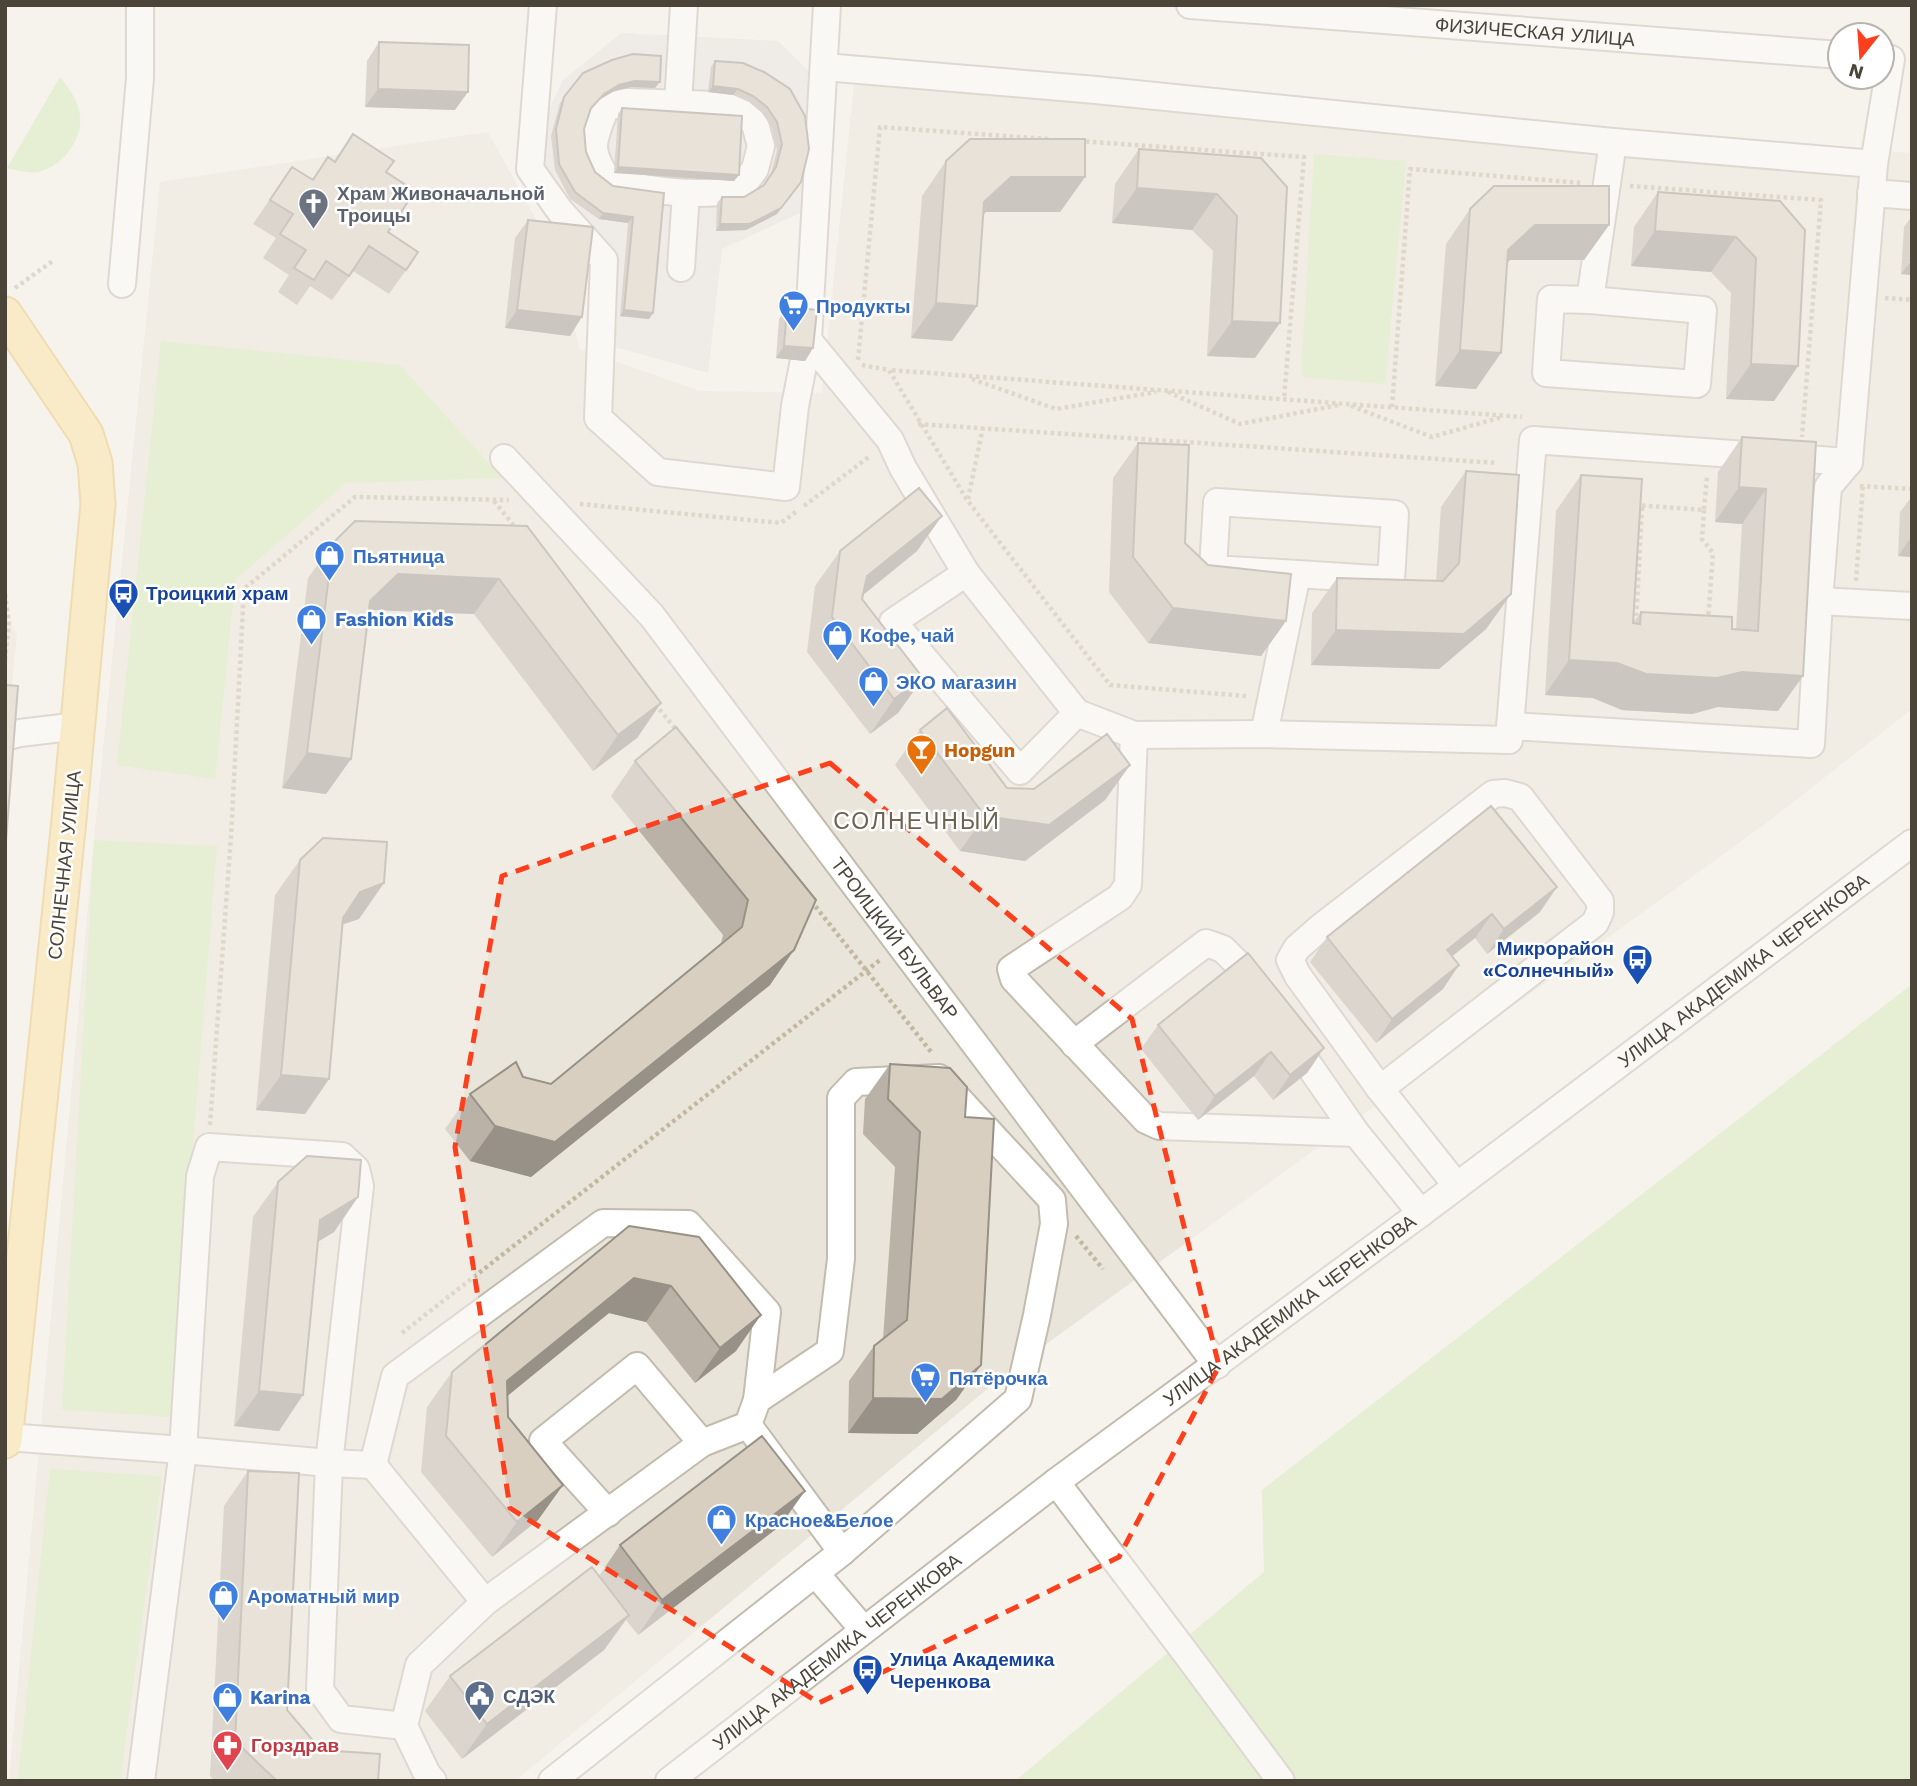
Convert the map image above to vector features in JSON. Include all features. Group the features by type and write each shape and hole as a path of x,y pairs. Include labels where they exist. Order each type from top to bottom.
{"main road":[{"name":"СОЛНЕЧНАЯ УЛИЦА","path":"5,314 86,434 98,484 98,514 78,726 5,1439"}],"street":[{"path":"122,284 140,78 140,5"},
{"path":"544,5 530,169 560,211 604,260 598,418 658,472 786,487 795,406 808,340 827,5"},
{"path":"678,104 684,5"},
{"name":"ФИЗИЧЕСКАЯ УЛИЦА","path":"1190,5 1826,54"},
{"path":"824,67 1096,90 1613,142 1874,164"},
{"path":"1510,726 1811,744 1828,487 1849,462 1874,164 1889,91"},
{"path":"627,103 678,104 716,105 742,110 755,124 761,146 755,169 740,189 721,193 686,193 646,189 609,181 596,161 593,138 606,107 627,103"},
{"path":"1590,300 1613,142"},
{"path":"681,268 686,193"},
{"path":"1871,193 1912,196"},
{"path":"1551,299 1590,300 1703,310 1697,384 1546,373 1551,299"},
{"path":"808,340 890,440 966,573 1077,713 1135,735 1264,734 1509,740 1533,440 1849,462"},
{"name":"ТРОИЦКИЙ БУЛЬВАР","path":"503,458 652,616 1217,1365"},
{"path":"1217,502 1395,514 1391,580 1297,574 1213,569 1217,502"},
{"path":"966,573 893,622 1020,771 1077,713"},
{"path":"1264,734 1297,574"},
{"path":"1819,601 1912,606"},
{"path":"5,737 78,726"},
{"path":"1135,735 1128,885 1120,897 1011,969 1014,979 1146,1120 1159,1126 1356,1133"},
{"path":"1380,1089 1595,923 1600,912 1600,901 1520,797 1505,793 1493,794 1321,927 1297,948 1290,960 1297,975 1380,1089 1457,1186"},
{"name":"УЛИЦА АКАДЕМИКА ЧЕРЕНКОВА","path":"669,1781 1056,1482 1421,1213 1912,843"},
{"path":"1074,1044 1206,943 1223,948 1237,963 1356,1133 1421,1213"},
{"path":"552,1781 842,1552 1018,1399 1054,1224 1052,1200 939,1078 856,1083 841,1098 841,1259 830,1351 757,1400"},
{"path":"141,1781 183,1450 200,1176 209,1147 342,1156 356,1169 360,1186 328,1463 320,1690 341,1719 404,1726"},
{"path":"373,1465 395,1376 603,1223 688,1224 767,1312 757,1400 747,1425 702,1443 485,1602 419,1665 404,1726 433,1781"},
{"path":"608,1513 543,1441 637,1366 702,1443"},
{"path":"747,1425 842,1552"},
{"path":"5,1439 373,1465 485,1602"},
{"path":"1056,1482 1281,1781"},
{"path":"815,1573 863,1629"}],"path":[{"path":"1052,139 880,127 857,364 888,370 1533,418"},
{"path":"1079,141 1304,158 1284,399"},
{"path":"5,295 54,260"},
{"path":"1877,297 1912,300"},
{"path":"888,370 967,500 1110,685 1272,698"},
{"path":"965,376 1056,409 1164,390 1240,424 1346,404 1432,437 1506,416"},
{"path":"209,1147 231,836 244,589 355,497 544,501 781,523 890,440 919,423 1497,463"},
{"path":"967,500 983,428"},
{"path":"1707,630 1713,552 1702,539 1708,465"},
{"path":"1828,494 1863,485 1912,489"},
{"path":"493,500 519,533"},
{"path":"1629,505 1704,510"},
{"path":"1642,506 1636,625 1648,626"},
{"path":"5,594 9,623 5,660"},
{"path":"650,697 684,741"},
{"path":"806,894 934,1056"},
{"path":"402,1333 900,945"},
{"path":"1052,1205 1102,1269"}],"highlighted area":[{"path":"830,763 1132,1019 1219,1366 1119,1557 819,1703 510,1508 455,1147 502,876"}],"shaded area":[{"path":"621,33 778,41 815,77 815,206 722,249 708,373 608,345 587,262 530,153 562,81"},
{"path":"854,85 1912,153 1912,709 1769,821 1009,1371 515,1781 9,1781 94,840 160,182 488,132 554,252 580,349 700,391 822,393"},
{"path":"5,616 17,633 5,757"}],"green space":[{"path":"60,77 74,96 79,110 79,130 71,148 57,163 39,172 7,168"},
{"path":"1314,154 1406,161 1385,384 1301,377"},
{"path":"161,341 400,365 502,478 346,483 235,580 215,779 117,765"},
{"path":"94,840 217,846 171,1417 62,1410"},
{"path":"1912,984 1912,1781 1015,1781 1264,1572 1262,1490"},
{"path":"50,1469 162,1476 120,1781 18,1781"}],"building":[{"path":"379,42 469,45 468,92 378,89"},
{"path":"633,54 661,56 660,82 635,81 619,85 604,94 591,108 584,129 586,152 595,172 613,186 664,193 653,313 624,310 633,217 603,213 575,192 559,164 556,129 564,97 583,73"},
{"path":"715,61 743,63 764,72 790,89 805,116 809,149 801,182 781,208 750,224 720,224 722,197 744,197 764,185 776,167 782,144 777,122 767,107 738,89 713,86"},
{"path":"622,108 742,116 739,175 618,167"},
{"path":"353,134 394,161 386,172 415,191 388,232 418,252 406,270 369,246 349,276 326,261 314,280 294,268 306,250 280,234 293,214 270,200 292,167 313,180 328,157 335,162"},
{"path":"970,139 1085,139 1085,177 1011,177 984,202 977,306 936,303 946,161"},
{"path":"1139,149 1261,158 1287,187 1280,323 1232,321 1237,216 1217,194 1137,188"},
{"path":"1494,186 1609,186 1609,225 1535,225 1508,250 1501,353 1460,350 1470,209"},
{"path":"1658,192 1780,201 1805,230 1798,366 1751,364 1756,258 1736,237 1655,231"},
{"path":"528,220 593,227 582,317 517,310"},
{"path":"787,307 817,310 813,348 784,346"},
{"path":"1742,437 1816,442 1803,676 1742,672 1717,678 1646,674 1617,663 1569,660 1581,475 1642,479 1633,623 1640,624 1641,612 1732,617 1732,629 1758,631 1766,489 1739,487"},
{"path":"1138,443 1189,445 1185,543 1208,565 1291,574 1286,621 1173,608 1133,557"},
{"path":"1466,471 1519,475 1511,594 1464,634 1336,630 1337,578 1443,581 1459,563"},
{"path":"919,488 942,516 867,576 862,599 923,678 894,699 832,617 840,551"},
{"path":"355,521 527,526 661,703 618,735 499,579 398,574 370,601 351,759 307,753 333,543"},
{"path":"5,685 18,686 5,854"},
{"path":"947,708 1007,788 1034,789 1107,734 1130,765 1049,825 985,816 920,730"},
{"path":"676,727 816,900 794,950 555,1142 495,1126 470,1094 516,1062 523,1077 551,1084 742,927 748,900 635,761"},
{"path":"1491,806 1557,887 1504,929 1492,914 1447,950 1459,965 1392,1019 1327,937"},
{"path":"323,838 387,842 384,883 360,892 343,918 329,1079 281,1075 300,860"},
{"path":"1248,953 1324,1048 1290,1075 1271,1052 1215,1096 1158,1025"},
{"path":"890,1064 950,1068 967,1087 965,1117 994,1119 981,1365 942,1399 873,1398 874,1346 907,1320 920,1132 888,1099"},
{"path":"307,1156 361,1160 358,1197 320,1220 303,1395 259,1391 278,1182"},
{"path":"629,1226 699,1237 761,1315 720,1348 671,1286 634,1278 507,1381 508,1417 563,1485 517,1522 446,1436 452,1372"},
{"path":"762,1436 805,1491 662,1600 620,1545"},
{"path":"248,1471 299,1473 287,1710 321,1750 380,1754 378,1781 277,1781 235,1741"},
{"path":"592,1567 629,1615 487,1724 450,1676"}],"place":[{"name":"Храм Живоначальной Троицы","path":"314,231"},
{"name":"Продукты","path":"793,333"},
{"name":"Пьятница","path":"330,583"},
{"name":"Троицкий храм","path":"123,620"},
{"name":"Fashion Kids","path":"312,646"},
{"name":"Кофе, чай","path":"837,662"},
{"name":"ЭКО магазин","path":"873,709"},
{"name":"Hopgun","path":"921,777"},
{"name":"Микрорайон «Солнечный»","path":"1637,986"},
{"name":"Пятёрочка","path":"926,1405"},
{"name":"Красное&Белое","path":"722,1547"},
{"name":"Ароматный мир","path":"224,1623"},
{"name":"Улица Академика Черенкова","path":"867,1697"},
{"name":"СДЭК","path":"480,1723"},
{"name":"Karina","path":"227,1724"},
{"name":"Горздрав","path":"228,1772"}],"district":[{"name":"СОЛНЕЧНЫЙ","path":"917,821"}]}
